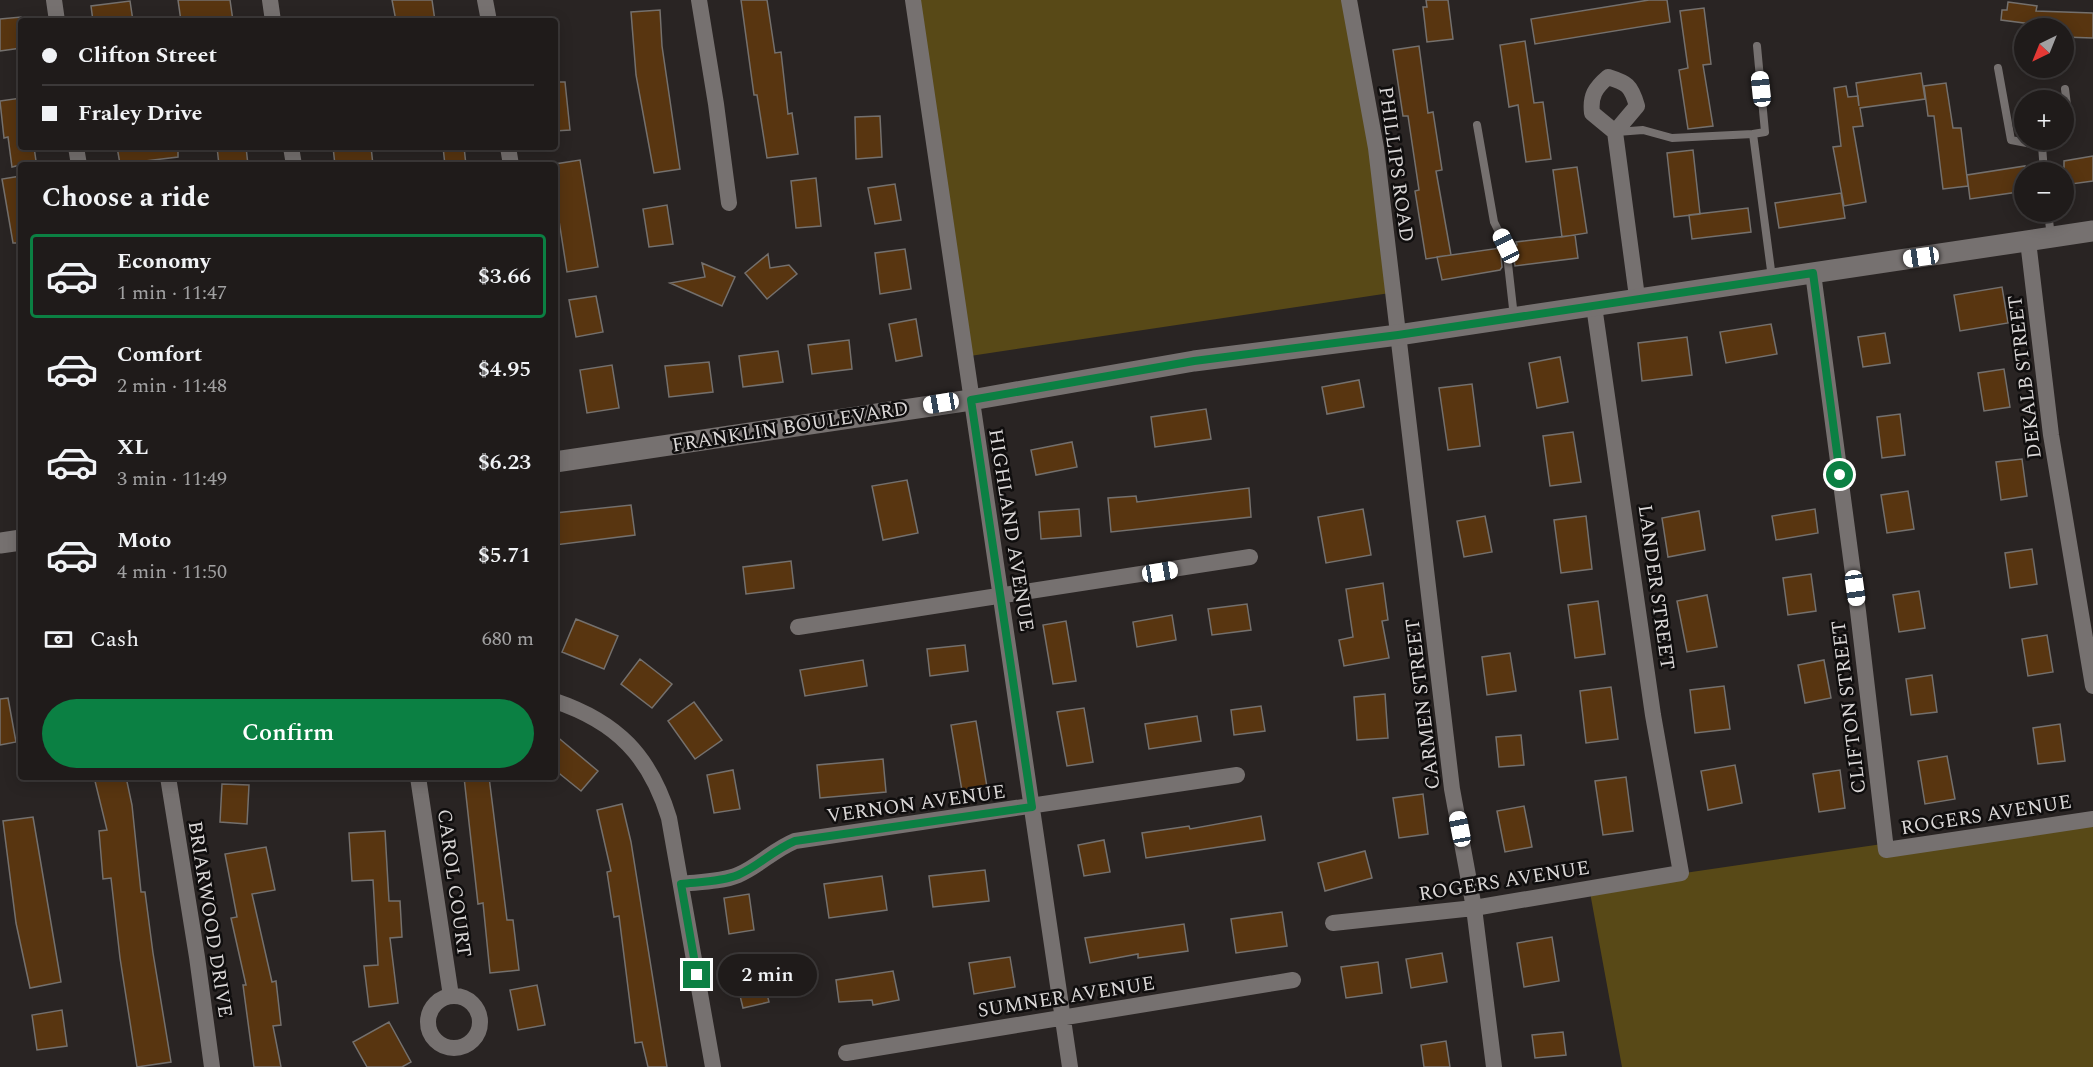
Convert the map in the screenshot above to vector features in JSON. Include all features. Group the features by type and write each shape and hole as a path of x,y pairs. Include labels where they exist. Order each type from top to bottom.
{"street":[{"path":"54,0 57,18"},
{"path":"270,0 273,18"},
{"path":"485,0 488,18"},
{"path":"699,0 729,203"},
{"name":"HIGHLAND AVENUE","path":"913,0 1070,1067"},
{"name":"PHILLIPS ROAD","path":"1349,0 1376,148 1398,335"},
{"path":"1616,132 1637,297"},
{"name":"FRANKLIN BOULEVARD","path":"558,461 971,400 1194,361 1398,335 1594,306 1637,297 2093,231"},
{"name":"DEKALB STREET","path":"2028,241 2051,435 2093,686"},
{"name":"CLIFTON STREET","path":"1813,273 1858,611 1886,850"},
{"name":"LANDER STREET","path":"1594,306 1653,715 1681,873"},
{"name":"CARMEN STREET","path":"1398,335 1452,789 1474,908 1494,1067"},
{"path":"0,543 18,540"},
{"path":"798,627 1250,557"},
{"path":"558,702 615,729 642,758 660,789 669,818 713,1067"},
{"name":"VERNON AVENUE","path":"681,884 735,877 752,868 776,848 795,841 1237,775"},
{"name":"BRIARWOOD DRIVE","path":"168,780 212,1067"},
{"name":"CAROL COURT","path":"418,780 451,996"},
{"name":"ROGERS AVENUE","path":"1886,850 2093,819"},
{"name":"ROGERS AVENUE","path":"1333,923 1474,908 1681,873"},
{"name":"SUMNER AVENUE","path":"846,1053 1293,980"}],"lane":[{"path":"1616,132 1643,130 1672,138 1766,132 1757,45"},
{"path":"1998,68 2011,140 2014,141"},
{"path":"1477,125 1494,222 1506,246 1514,318"},
{"path":"1753,134 1772,279"},
{"path":"2049,222 2051,238"}],"shaded area":[{"path":"915,0 1352,0 1390,293 970,356"},
{"path":"2093,813 2093,1067 1622,1067 1589,887"}],"building":[{"path":"178,0 230,0 233,18 181,18"},
{"path":"392,0 432,0 435,18 395,18"},
{"path":"741,0 767,0 775,53 781,52 788,114 792,113 798,154 767,158 757,95 754,95"},
{"path":"1426,0 1448,0 1453,39 1427,42 1423,7 1427,7"},
{"path":"1649,0 1667,0 1670,22 1535,44 1531,19"},
{"path":"130,1 133,18 93,18 91,6"},
{"path":"2008,2 2037,6 2036,11 2093,13 2093,38 2074,37 2074,18 2014,18 2014,22 2001,20 2002,10 2007,10"},
{"path":"1704,8 1711,64 1703,65 1713,126 1688,129 1679,70 1688,68 1680,11"},
{"path":"660,10 662,46 680,169 654,173 636,75 631,12"},
{"path":"21,17 18,18 18,48 0,51 0,19"},
{"path":"1525,41 1534,103 1543,102 1551,159 1526,162 1518,105 1509,107 1500,45"},
{"path":"1419,46 1428,113 1433,112 1442,170 1436,171 1451,255 1426,259 1415,191 1419,190 1408,116 1403,116 1393,50"},
{"path":"1921,73 1925,99 1860,108 1863,126 1853,127 1866,202 1844,206 1833,147 1841,146 1834,88 1846,86 1848,97 1858,96 1856,83"},
{"path":"558,82 565,82 570,130 558,131"},
{"path":"1946,83 1953,128 1961,128 1968,186 1943,189 1934,116 1928,116 1924,86"},
{"path":"18,98 18,150 34,150 36,161 18,162 18,166 12,167 8,137 4,138 0,101"},
{"path":"880,116 882,157 856,159 855,117"},
{"path":"118,150 178,150 178,157 120,162"},
{"path":"217,150 246,150 248,162 219,162"},
{"path":"333,150 371,150 373,162 335,162"},
{"path":"443,150 464,150 466,162 445,162"},
{"path":"1693,150 1700,214 1674,217 1667,153"},
{"path":"2093,156 2093,181 2074,184 2074,162 2064,161"},
{"path":"580,160 598,267 567,272 558,214 558,164"},
{"path":"1577,167 1587,233 1562,237 1553,170"},
{"path":"2014,168 2014,193 1970,199 1967,175"},
{"path":"18,176 18,243 13,243 2,179"},
{"path":"816,178 821,226 796,228 791,181"},
{"path":"895,184 901,220 875,224 868,188"},
{"path":"1841,193 1845,218 1779,228 1775,203"},
{"path":"667,205 673,244 649,247 643,209"},
{"path":"1748,208 1751,232 1692,239 1689,215"},
{"path":"1575,235 1578,258 1515,266 1512,246 1517,245 1516,242"},
{"path":"1500,248 1502,267 1500,270 1442,280 1437,257"},
{"path":"905,249 911,289 880,294 875,253"},
{"path":"768,254 770,268 789,265 797,274 767,299 745,273"},
{"path":"702,263 735,277 722,306 670,283 705,277"},
{"path":"2002,287 2008,323 1960,331 1954,295"},
{"path":"596,296 603,332 576,337 569,300"},
{"path":"916,319 922,356 896,361 889,324"},
{"path":"1771,324 1777,354 1726,363 1720,332"},
{"path":"1885,333 1890,363 1863,367 1858,337"},
{"path":"1687,337 1692,375 1642,381 1638,343"},
{"path":"849,340 852,369 812,374 808,345"},
{"path":"778,351 783,382 743,387 739,356"},
{"path":"1560,357 1568,402 1537,408 1529,363"},
{"path":"709,362 713,392 669,397 665,366"},
{"path":"612,365 619,408 587,413 580,370"},
{"path":"2004,369 2010,407 1984,411 1978,373"},
{"path":"1359,380 1364,407 1327,414 1322,387"},
{"path":"1472,384 1480,446 1448,450 1439,388"},
{"path":"1206,409 1211,439 1155,447 1151,417"},
{"path":"1900,414 1905,455 1882,458 1877,417"},
{"path":"1573,432 1581,482 1550,486 1543,436"},
{"path":"1072,442 1077,467 1036,475 1031,450"},
{"path":"2022,459 2027,496 2001,500 1996,462"},
{"path":"907,480 918,533 883,540 872,486"},
{"path":"1249,488 1251,517 1111,532 1108,498 1136,496 1137,502"},
{"path":"1908,491 1914,529 1887,533 1881,495"},
{"path":"631,505 635,535 558,545 558,513"},
{"path":"1079,509 1081,536 1041,539 1039,512"},
{"path":"1363,509 1371,555 1326,563 1318,517"},
{"path":"1815,509 1818,533 1776,540 1772,516"},
{"path":"1699,511 1705,550 1668,557 1662,518"},
{"path":"1485,516 1492,552 1464,557 1457,521"},
{"path":"1586,516 1592,569 1561,573 1554,520"},
{"path":"2032,549 2037,584 2010,588 2005,553"},
{"path":"791,561 794,588 746,594 743,567"},
{"path":"1811,574 1816,611 1788,615 1783,578"},
{"path":"1383,583 1388,620 1382,621 1389,658 1344,666 1339,640 1353,637 1346,589"},
{"path":"1919,591 1925,628 1899,632 1893,595"},
{"path":"1707,595 1717,647 1687,652 1677,601"},
{"path":"1598,601 1605,654 1575,658 1568,605"},
{"path":"1247,604 1251,630 1212,635 1208,609"},
{"path":"1172,615 1176,640 1137,647 1133,622"},
{"path":"576,619 618,636 604,669 562,652"},
{"path":"1066,621 1076,681 1053,684 1043,625"},
{"path":"2047,635 2053,672 2028,676 2022,639"},
{"path":"965,645 968,671 930,676 927,649"},
{"path":"1510,653 1516,691 1487,695 1482,657"},
{"path":"640,659 672,684 652,708 621,684"},
{"path":"863,660 867,686 805,696 800,670"},
{"path":"1824,660 1831,698 1805,703 1798,665"},
{"path":"1932,675 1937,712 1911,715 1906,679"},
{"path":"1724,686 1730,729 1695,733 1690,690"},
{"path":"1611,687 1618,739 1586,743 1580,691"},
{"path":"1385,694 1388,738 1357,740 1354,697"},
{"path":"8,698 16,742 0,745 0,699"},
{"path":"694,702 722,740 695,759 668,721"},
{"path":"1261,706 1265,731 1234,735 1231,710"},
{"path":"1084,708 1093,762 1067,766 1057,712"},
{"path":"1197,716 1201,741 1149,749 1145,724"},
{"path":"976,721 987,787 962,791 951,725"},
{"path":"2060,724 2065,761 2038,764 2033,728"},
{"path":"1521,735 1524,765 1499,767 1496,737"},
{"path":"558,738 598,771 581,791 558,772"},
{"path":"1947,756 1955,799 1925,804 1918,761"},
{"path":"883,759 886,792 820,798 817,765"},
{"path":"1735,765 1742,803 1708,810 1701,771"},
{"path":"733,770 740,809 714,813 707,775"},
{"path":"1840,770 1845,808 1819,812 1813,774"},
{"path":"1626,777 1633,831 1603,835 1595,781"},
{"path":"95,780 127,780 132,805 141,892 145,892 171,1062 137,1067 120,958 111,878 103,879 99,831 107,830"},
{"path":"464,780 489,780 507,920 513,920 519,970 490,973 483,903 478,904"},
{"path":"222,784 249,785 247,824 220,822"},
{"path":"1423,794 1428,834 1399,838 1393,798"},
{"path":"622,804 631,842 667,1067 648,1067 642,1042 635,1043 619,916 614,917 607,872 611,871 597,810"},
{"path":"1524,806 1532,847 1505,852 1497,811"},
{"path":"1261,816 1265,840 1146,858 1142,833 1189,826 1190,829"},
{"path":"33,817 61,982 30,988 16,923 3,821"},
{"path":"385,831 389,901 400,901 402,937 390,938 398,1003 369,1007 364,966 378,965 373,880 352,881 349,833"},
{"path":"1104,840 1110,872 1084,876 1078,845"},
{"path":"266,847 275,890 252,894 272,982 276,981 281,1025 273,1026 281,1067 254,1067 243,985 246,985 231,918 237,917 225,854"},
{"path":"1365,851 1372,878 1325,891 1318,863"},
{"path":"985,870 989,901 933,907 929,876"},
{"path":"882,876 887,910 829,918 824,884"},
{"path":"749,894 754,930 729,934 724,898"},
{"path":"1282,912 1287,946 1236,953 1231,919"},
{"path":"1184,924 1188,951 1138,958 1138,954 1090,963 1085,938"},
{"path":"1552,937 1559,981 1524,987 1517,943"},
{"path":"1442,953 1447,982 1411,988 1406,959"},
{"path":"1010,957 1015,987 974,994 969,963"},
{"path":"1378,962 1382,993 1346,998 1341,967"},
{"path":"760,965 769,1002 743,1008 734,971"},
{"path":"893,971 899,1000 873,1005 872,1000 839,1002 836,980"},
{"path":"537,985 545,1025 518,1030 510,990"},
{"path":"62,1010 67,1046 37,1050 32,1015"},
{"path":"389,1022 411,1062 402,1067 367,1067 353,1042"},
{"path":"1563,1032 1566,1055 1535,1058 1532,1035"},
{"path":"1446,1041 1450,1067 1424,1067 1421,1045"}],"route":[{"path":"697,975 681,884 735,877 752,868 776,848 795,841 1032,807 971,400 1194,361 1398,335 1594,306 1637,297 1813,273 1840,475"}]}
